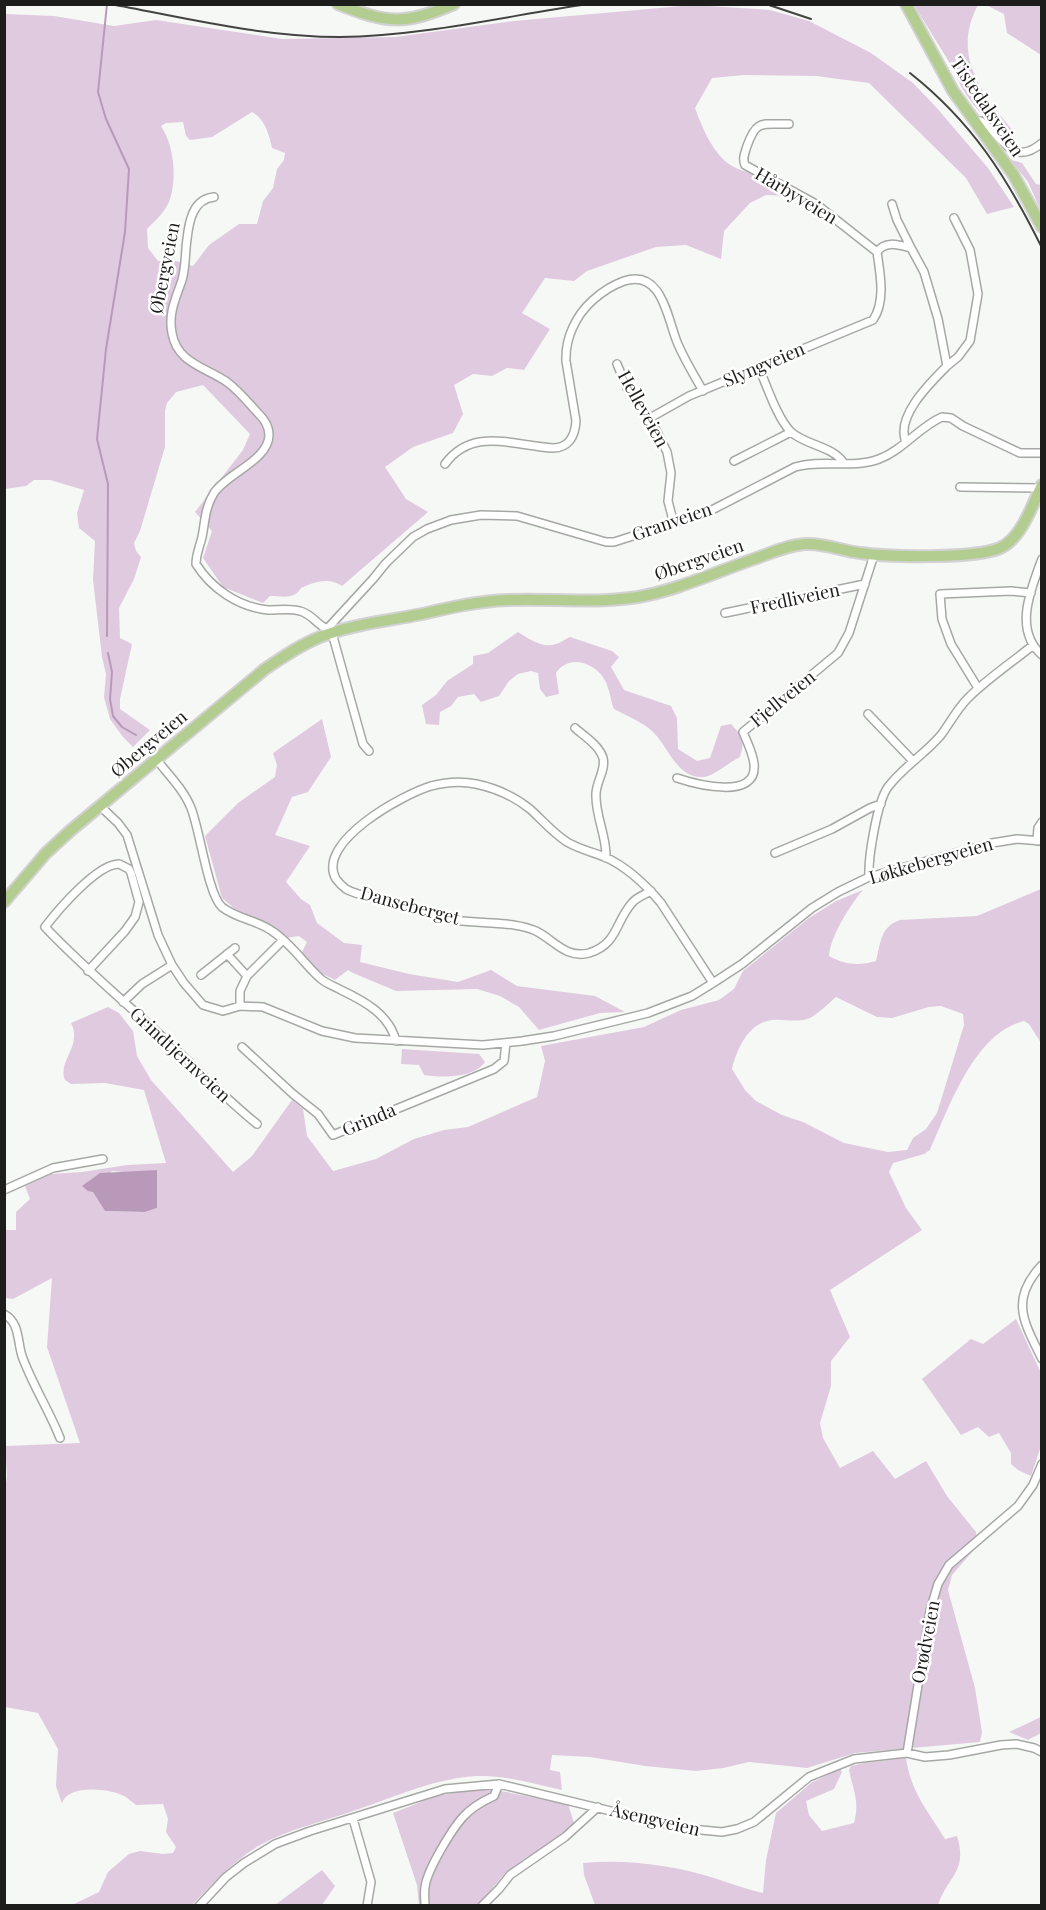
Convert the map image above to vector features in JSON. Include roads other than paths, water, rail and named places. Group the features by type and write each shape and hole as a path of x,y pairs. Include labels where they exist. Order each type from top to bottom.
{"main road":[{"path":"338,4 376,18 405,21 454,4"},
{"name":"Tistedalsveien","path":"906,4 953,91 1013,174 1041,227"},
{"name":"Øbergveien","path":"4,902 46,853 156,759 265,669 328,632 492,601 586,601 636,597 671,589 786,548 806,544 825,545 874,555 964,554 992,551 1002,547 1016,534 1041,486"}],"street":[{"path":"975,122 981,121 1018,154 1024,154 1041,143"},
{"name":"Hårbyveien","path":"789,124 760,125 755,128 744,155 745,165 816,204 877,252"},
{"name":"Øbergveien","path":"214,197 200,202 189,223 182,279 171,309 172,335 180,353 191,363 228,383 241,394 266,424 269,434 268,445 214,493 205,516 196,564 212,586 220,592 255,608 304,612 328,632"},
{"path":"892,204 897,220 924,272 938,320 947,366"},
{"path":"906,442 903,432 906,419 927,388 958,357 970,341 978,294 970,250 954,218"},
{"path":"877,252 883,246 891,244 911,248"},
{"name":"Slyngveien","path":"650,418 703,391 869,322 877,313 880,277 877,252"},
{"path":"445,464 458,450 483,440 553,448 560,448 568,442 575,431 576,421 566,361 569,336 577,319 589,303 604,291 628,280 643,279 656,288 680,347 703,391"},
{"name":"Helleveien","path":"617,364 627,388 662,438 669,459 668,501 674,524"},
{"path":"759,368 777,409 791,432 838,455 844,463"},
{"name":"Granveien","path":"328,632 413,537 451,520 481,515 517,516 610,543 708,512 795,467 814,463 844,463 878,459 937,419 945,417 1020,453 1041,453"},
{"path":"734,461 791,432"},
{"path":"960,487 1041,486"},
{"name":"Fjellveien","path":"677,778 702,786 726,788 741,784 751,776 754,765 743,732 838,653 849,633 874,555"},
{"path":"1041,559 1026,619 1028,638 1032,646 1041,654"},
{"name":"Fredliveien","path":"725,613 865,584"},
{"path":"978,688 951,644 942,619 940,594 1011,591 1031,593"},
{"path":"328,632 363,744 369,751"},
{"path":"869,876 870,858 881,804 889,786 941,735 958,709 978,688 1032,646"},
{"path":"868,714 913,761"},
{"path":"575,728 595,746 603,759 602,772 596,789 596,803 606,841 606,858 623,867 651,891 671,916 713,983"},
{"path":"156,759 191,807 202,843 214,898 224,908 270,929 324,981 376,1010 394,1031 396,1041"},
{"name":"Danseberget","path":"606,858 576,846 557,835 518,801 486,787 456,782 424,789 380,811 351,835 339,850 333,867 337,880 351,891 450,918 520,926 539,933 564,950 577,954 593,951 606,943 615,934 633,901 651,891"},
{"path":"775,853 832,830 881,804"},
{"name":"Løkkebergveien","path":"100,806 118,823 130,842 152,919 172,964 193,995 203,1005 223,1011 240,1006 263,1007 300,1023 335,1034 396,1041 459,1044 506,1043 554,1036 648,1013 692,996 713,983 742,964 812,908 869,876 992,843 1017,839 1039,841 1038,828 1041,822"},
{"path":"88,971 132,922 139,905 139,897 131,873 129,869 119,864 109,867 70,896 45,927 88,971 123,1002"},
{"path":"240,1006 240,992 246,976 283,940"},
{"path":"201,975 235,948"},
{"path":"227,954 246,976"},
{"name":"Grindtjernveien","path":"172,964 142,984 123,1002 227,1100 257,1124"},
{"name":"Grinda","path":"242,1047 318,1114 333,1135 494,1069 504,1061 506,1043"},
{"path":"4,1190 53,1168 103,1160"},
{"path":"1041,1265 1028,1281 1022,1306 1026,1326 1041,1359"},
{"path":"4,1314 13,1321 17,1328 22,1355 60,1438"},
{"name":"Orødveien","path":"907,1753 930,1611 938,1584 949,1565 1018,1506 1033,1485 1041,1464"},
{"name":"Åsengveien","path":"199,1905 226,1877 263,1850 310,1831 445,1789 499,1784 681,1828 713,1832 732,1831 767,1814 816,1772 854,1759 907,1753 925,1757 949,1755 1016,1744 1041,1752"},
{"path":"425,1905 426,1879 444,1844 462,1817 472,1808 494,1796 499,1784"},
{"path":"482,1905 510,1875 565,1838 598,1807"},
{"path":"353,1819 371,1882 367,1905"}],"waterway":[{"path":"107,4 98,92 106,119 129,169 125,232 106,349 97,439 108,484 107,636"},
{"path":"108,653 112,672 110,699 113,716 122,727 136,735"}],"railway":[{"path":"110,4 253,30 340,37 433,29 588,4"},
{"path":"766,4 811,19"},
{"path":"910,73 952,111 986,152 1001,174 1042,248"}]}
